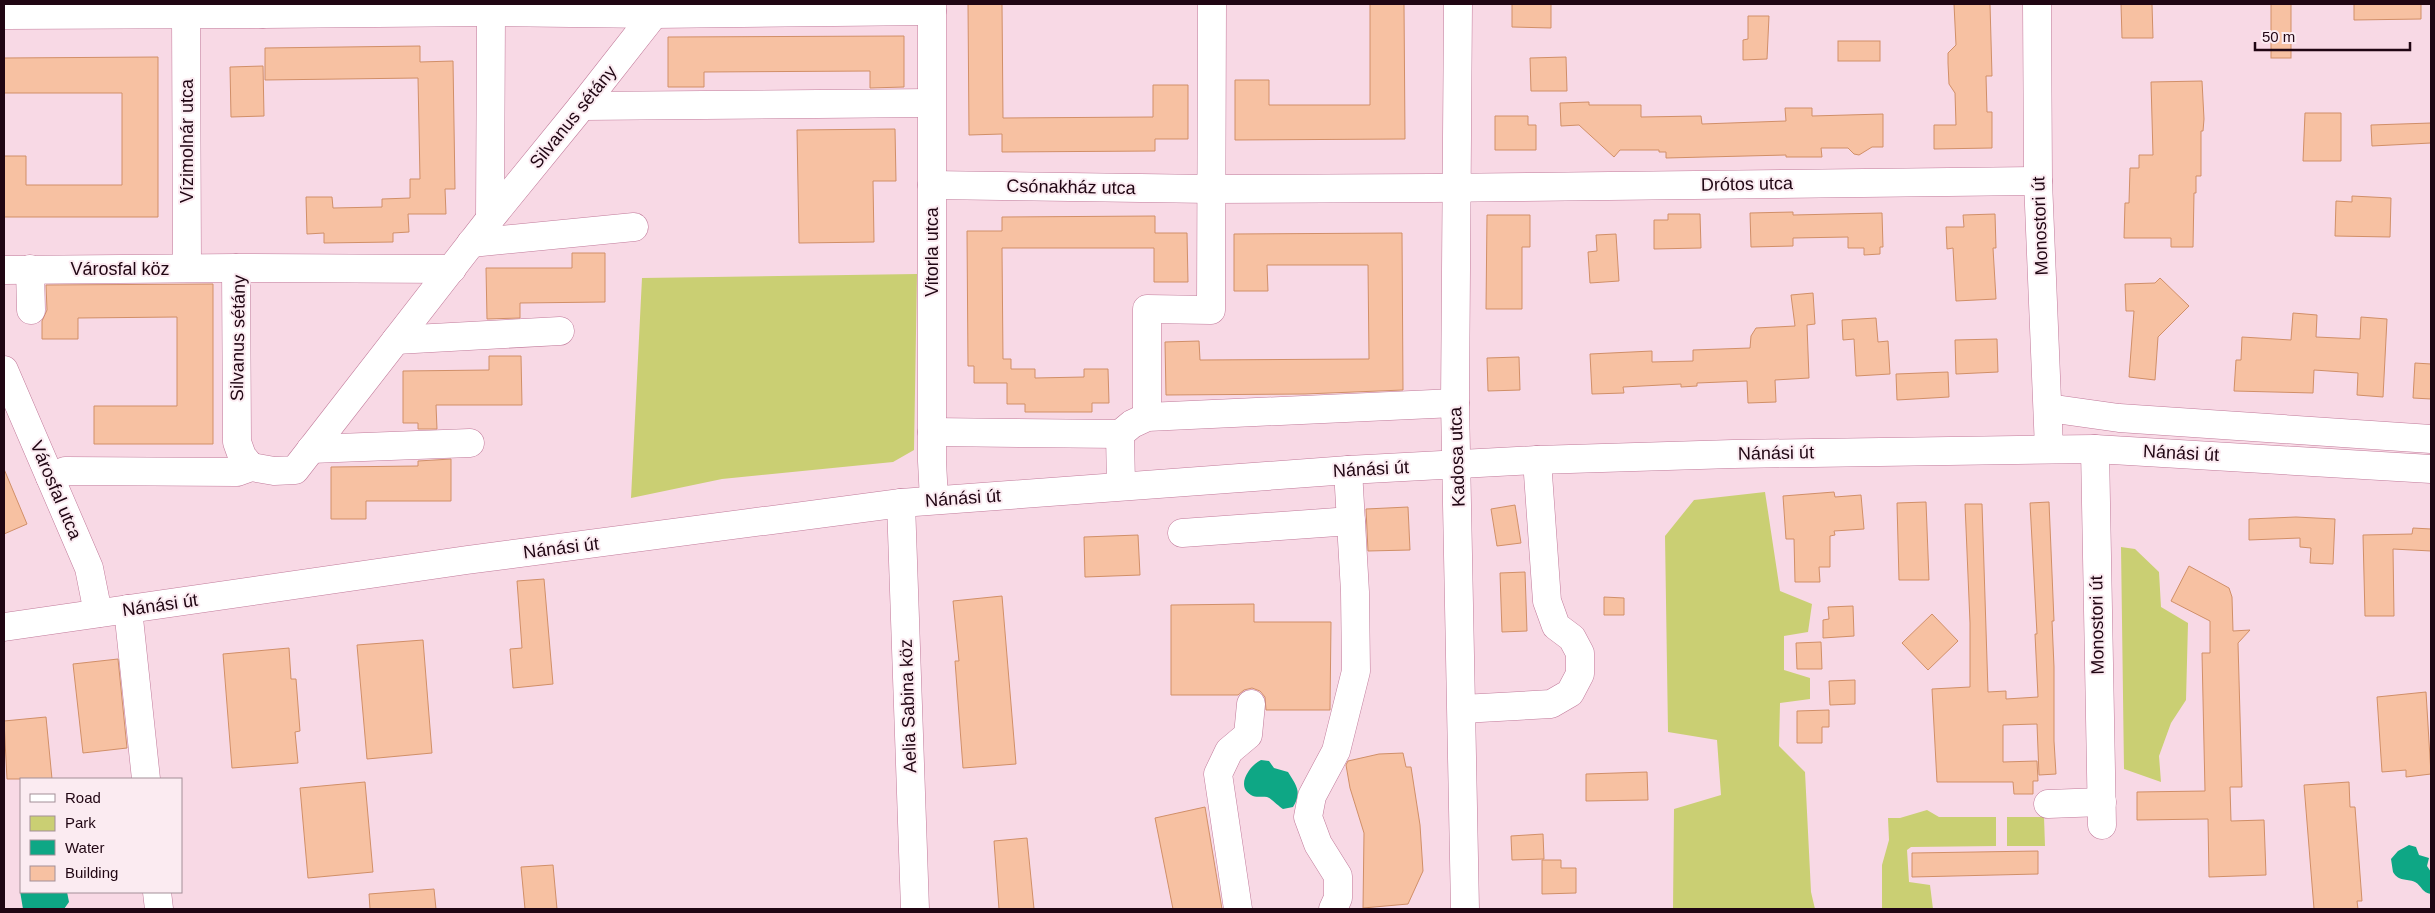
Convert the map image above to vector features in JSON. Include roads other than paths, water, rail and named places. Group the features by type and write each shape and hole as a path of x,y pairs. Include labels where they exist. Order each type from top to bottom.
{"street":[{"path":"1147,417 1147,309 1211,310 1212,4"},
{"name":"Kadosa utca","path":"1458,4 1455,404 1458,465 1466,909"},
{"name":"Monostori út","path":"2037,4 2038,181 2049,449"},
{"path":"4,15 46,9 146,9 186,15 267,9 491,12 932,8"},
{"name":"Vitorla utca","path":"932,8 932,432 934,500"},
{"name":"Silvanus sétány","path":"50,477 65,471 238,472 251,467 274,472 295,470 471,243 658,9"},
{"path":"490,219 491,12"},
{"name":"Vízimolnár utca","path":"186,15 187,268"},
{"path":"582,106 931,103"},
{"name":"Drótos utca","path":"1456,187 2038,181"},
{"name":"Csónakház utca","path":"932,185 1211,189 1456,187"},
{"path":"471,243 634,226"},
{"name":"Silvanus sétány","path":"251,467 242,456 237,442 236,268 452,269"},
{"name":"Városfal köz","path":"17,270 236,268"},
{"path":"17,270 31,310"},
{"path":"396,340 560,332"},
{"name":"Városfal utca","path":"4,370 89,568 98,613"},
{"path":"932,432 1120,434 1132,424 1147,417 1455,404"},
{"path":"2048,408 2118,418 2431,439"},
{"path":"1120,434 1121,486"},
{"path":"311,449 470,443"},
{"name":"Monostori út","path":"2048,804 2102,814 2095,448"},
{"name":"Nánási út","path":"4,627 468,560 901,503 1348,470 1537,460 1875,450 2095,448 2431,469"},
{"path":"1462,709 1551,704 1570,693 1580,674 1580,653 1572,638 1556,626 1547,601 1537,460"},
{"path":"1333,909 1338,898 1338,876 1318,844 1308,816 1312,796 1336,751 1356,671 1348,470"},
{"name":"Aelia Sabina köz","path":"901,503 915,909"},
{"path":"1182,533 1351,521"},
{"path":"128,609 146,778"},
{"path":"1238,909 1218,774 1229,751 1248,735 1251,704"},
{"path":"157,893 159,909"}],"water":[{"path":"1261,760 1269,761 1274,768 1288,772 1294,781 1298,793 1293,807 1283,809 1269,798 1253,796 1246,791 1244,781 1246,776 1253,766"},
{"path":"2409,845 2416,847 2419,855 2429,858 2427,866 2431,872 2431,894 2415,882 2400,879 2393,872 2391,859 2398,851"},
{"path":"20,893 67,893 69,902 64,909 23,909"}]}
